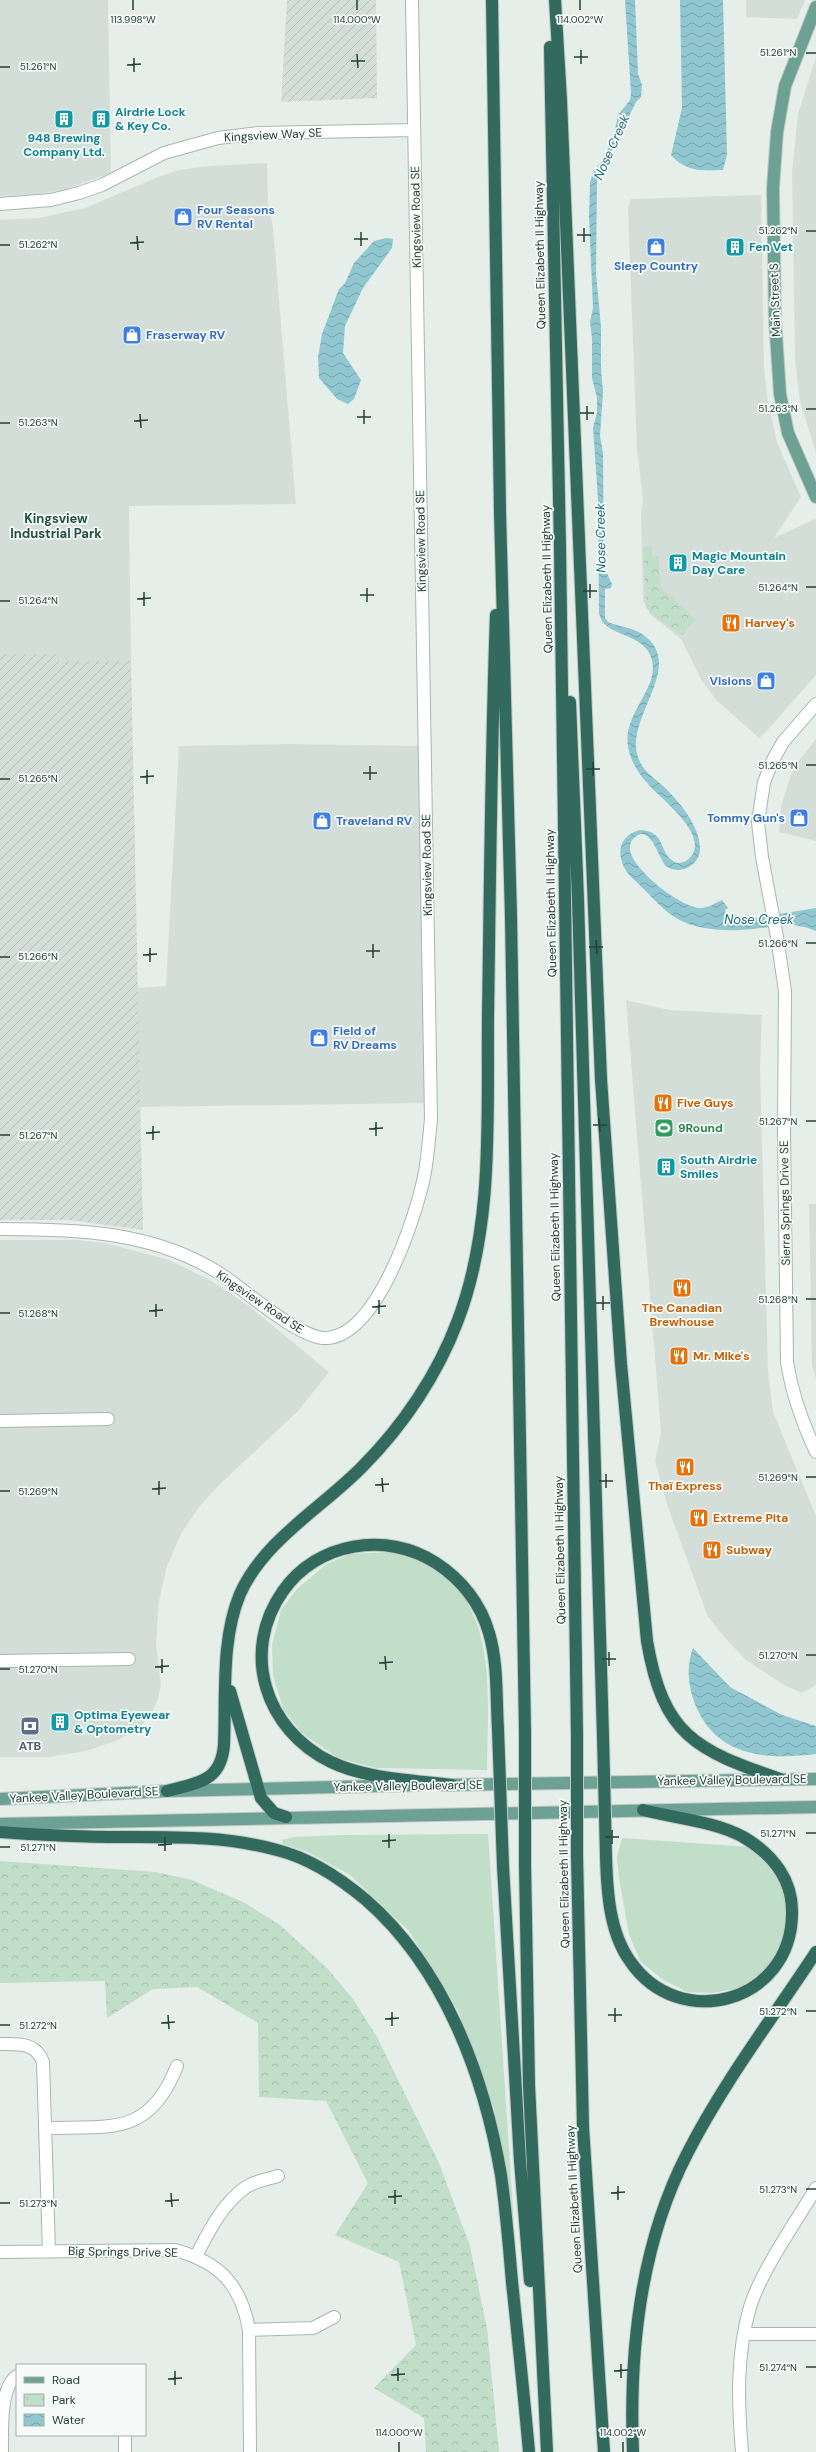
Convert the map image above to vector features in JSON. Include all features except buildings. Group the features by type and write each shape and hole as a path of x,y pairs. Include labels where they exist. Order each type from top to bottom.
{"highway":[{"path":"492,0 500,512 511,925 529,2085 547,2452"},
{"name":"Queen Elizabeth II Highway","path":"549,0 560,548 577,1855 583,2127 604,2452"},
{"path":"555,0 562,115 601,1079 620,1364 647,1641 652,1670 662,1699 676,1720 694,1740 708,1751 724,1759 780,1779"},
{"path":"167,1791 205,1780 218,1769 224,1753 227,1641 232,1616 250,1578 272,1549 363,1466 389,1437 421,1394 458,1320 473,1266 479,1237 486,1158 492,712 500,512"},
{"path":"560,548 573,751 608,1891 620,1943 630,1962 654,1987 672,1996 692,2001 725,2000 755,1986 774,1967 788,1942 792,1907 788,1884 771,1858 747,1840 728,1830 644,1810"},
{"path":"452,1785 347,1768 315,1753 293,1736 274,1709 264,1678 262,1661 265,1628 272,1608 283,1591 308,1566 326,1556 359,1545 397,1546 430,1559 447,1570 472,1597 487,1625 493,1650 498,1729 503,1866 525,2232 543,2389"},
{"path":"227,1681 258,1790 266,1806 274,1813 286,1817"},
{"path":"0,1832 67,1836 211,1839 276,1850 307,1862 355,1890 398,1931 418,1956 441,1995 477,2080 491,2129 501,2175 508,2232 529,2452"},
{"path":"633,2452 632,2388 636,2326 647,2264 672,2186 708,2115 816,1952"}],"main road":[{"name":"Main Street S","path":"816,7 785,86 775,146 772,188 775,319 780,394 788,433 816,497"},
{"name":"Yankee Valley Boulevard SE","path":"0,1799 167,1791 816,1779"},
{"name":"Yankee Valley Boulevard SE","path":"0,1824 816,1807"}],"street":[{"name":"Kingsview Road SE","path":"0,1229 70,1229 97,1232 150,1243 185,1256 220,1274 307,1334 328,1338 349,1331 359,1323 387,1280 407,1235 424,1178 431,1119 412,0"},
{"name":"Kingsview Way SE","path":"0,204 51,200 79,193 102,185 164,154 218,138 259,133 414,130"},
{"name":"Sierra Springs Drive SE","path":"816,704 783,742 764,782 758,822 759,837 772,906 785,991 784,1131 787,1362 794,1398 816,1452"},
{"path":"0,1421 108,1419"},
{"path":"0,1661 129,1659"},
{"path":"0,2044 23,2044 36,2050 41,2056 43,2062 49,2251"},
{"path":"46,2128 119,2126 132,2122 147,2113 158,2101 169,2086 177,2066"},
{"path":"196,2256 218,2216 232,2200 246,2187 278,2176"},
{"path":"742,2452 738,2383 750,2307 762,2281 816,2188"},
{"name":"Big Springs Drive SE","path":"0,2252 175,2250 196,2256 220,2271 232,2284 246,2313 250,2330 250,2452"},
{"path":"250,2330 313,2328 325,2324 334,2316"},
{"path":"745,2334 816,2334"},
{"path":"2,2452 1,2393 8,2382 16,2377"},
{"path":"125,2436 125,2452"}],"shaded area":[{"path":"0,0 108,0 111,173 66,189 41,194 0,196"},
{"path":"287,0 376,0 377,98 281,102"},
{"path":"746,0 805,0 797,19 746,17"},
{"path":"816,57 816,453 800,402 795,359 792,171 798,114"},
{"path":"267,163 268,202 273,227 296,504 129,506 131,661 57,661 56,654 0,654 0,220 39,218 85,208 178,170 210,166"},
{"path":"761,195 764,369 768,402 777,442 801,497 774,538 815,519 816,521 816,675 759,738 716,700 701,679 681,639 650,614 643,601 641,514 643,500 637,450 628,208 631,199"},
{"path":"0,654 56,654 57,661 131,661 143,1230 69,1220 0,1220"},
{"path":"816,739 816,841 779,832 781,806 791,775 797,763"},
{"path":"290,744 419,746 425,1103 140,1107 137,988 166,986 179,746"},
{"path":"626,1000 669,1010 762,1015 760,1067 768,1371 773,1412 816,1516 816,1685 802,1693 784,1685 746,1660 708,1617 668,1507 655,1461 661,1432"},
{"path":"809,1204 816,1204 816,1379 812,1365"},
{"path":"0,1240 77,1240 105,1243 169,1260 210,1280 249,1306 329,1372 298,1411 219,1485 199,1507 181,1534 167,1566 159,1601 156,1645 161,1685 158,1699 152,1713 139,1728 118,1740 86,1751 49,1757 0,1757"}],"green space":[{"path":"643,547 652,547 652,556 659,556 660,587 696,620 682,635 657,618 646,607"},
{"path":"389,1552 413,1557 429,1566 452,1583 468,1605 479,1630 485,1657 488,1686 487,1770 376,1768 338,1758 302,1733 283,1709 273,1675 272,1645 281,1610 297,1589 325,1565 350,1554"},
{"path":"488,1834 514,2238 494,2108 459,2013 409,1931 350,1875 308,1852 283,1844 282,1840 294,1837 343,1835"},
{"path":"622,1838 750,1847 777,1874 788,1908 783,1944 768,1968 739,1988 712,1993 687,1992 662,1979 640,1961 629,1934 619,1878 617,1858"},
{"path":"0,1861 156,1872 192,1880 243,1902 280,1925 328,1969 353,1999 377,2037 439,2163 470,2246 487,2328 499,2452 426,2452 424,2418 374,2388 416,2345 399,2262 335,2235 368,2183 326,2101 259,2097 258,2023 197,1987 153,1989 107,2018 105,1981 0,1983"}],"water":[{"name":"Nose Creek","path":"625,0 635,0 638,74 642,85 641,97 636,102 609,157 599,170 597,180 596,273 601,327 601,368 603,392 600,436 603,453 604,567 612,584 611,588 605,589 605,618 608,622 630,628 642,634 654,646 659,660 658,675 640,723 636,739 637,754 644,769 669,792 688,815 697,832 700,850 699,856 692,865 682,870 677,870 666,866 653,843 644,834 639,834 633,839 630,850 639,867 648,877 670,894 691,906 703,908 722,900 728,908 725,910 726,914 754,918 816,908 816,931 806,927 788,925 741,930 716,930 683,922 664,909 631,877 626,871 621,857 620,850 622,843 632,833 640,830 649,831 655,834 667,855 677,863 689,859 695,846 693,837 681,817 646,782 635,767 628,745 628,731 632,719 650,684 653,672 652,660 648,651 641,644 608,627 602,621 599,613 598,499 593,428 597,413 597,398 592,378 592,338 590,322 593,308 589,217 590,183 593,172 604,158 614,135 618,115 630,100 631,94"},
{"path":"680,0 723,0 727,155 723,170 695,169 682,165 671,155 682,108"},
{"path":"386,238 393,239 392,248 363,288 345,326 343,353 361,380 354,399 348,404 337,399 319,378 318,357 322,334 339,289 345,283 354,263 374,241"},
{"path":"693,1648 730,1687 782,1715 816,1726 816,1754 797,1756 761,1755 729,1745 716,1735 704,1722 695,1704 689,1683 689,1662"}],"place":[{"name":"948 Brewing Company Ltd.","path":"64,119"},
{"name":"Airdrie Lock & Key Co.","path":"101,119"},
{"name":"Four Seasons RV Rental","path":"183,217"},
{"name":"Sleep Country","path":"656,247"},
{"name":"Fen Vet","path":"735,247"},
{"name":"Fraserway RV","path":"132,335"},
{"name":"Magic Mountain Day Care","path":"678,563"},
{"name":"Harvey's","path":"731,623"},
{"name":"Visions","path":"766,681"},
{"name":"Tommy Gun's","path":"799,818"},
{"name":"Traveland RV","path":"322,821"},
{"name":"Field of RV Dreams","path":"319,1038"},
{"name":"Five Guys","path":"663,1103"},
{"name":"9Round","path":"664,1128"},
{"name":"South Airdrie Smiles","path":"666,1167"},
{"name":"The Canadian Brewhouse","path":"682,1288"},
{"name":"Mr. Mike's","path":"679,1356"},
{"name":"Thaï Express","path":"685,1467"},
{"name":"Extreme Pita","path":"699,1518"},
{"name":"Subway","path":"712,1550"},
{"name":"Optima Eyewear & Optometry","path":"60,1722"},
{"name":"ATB","path":"30,1726"}],"district":[{"name":"Kingsview Industrial Park","path":"56,526"}]}
